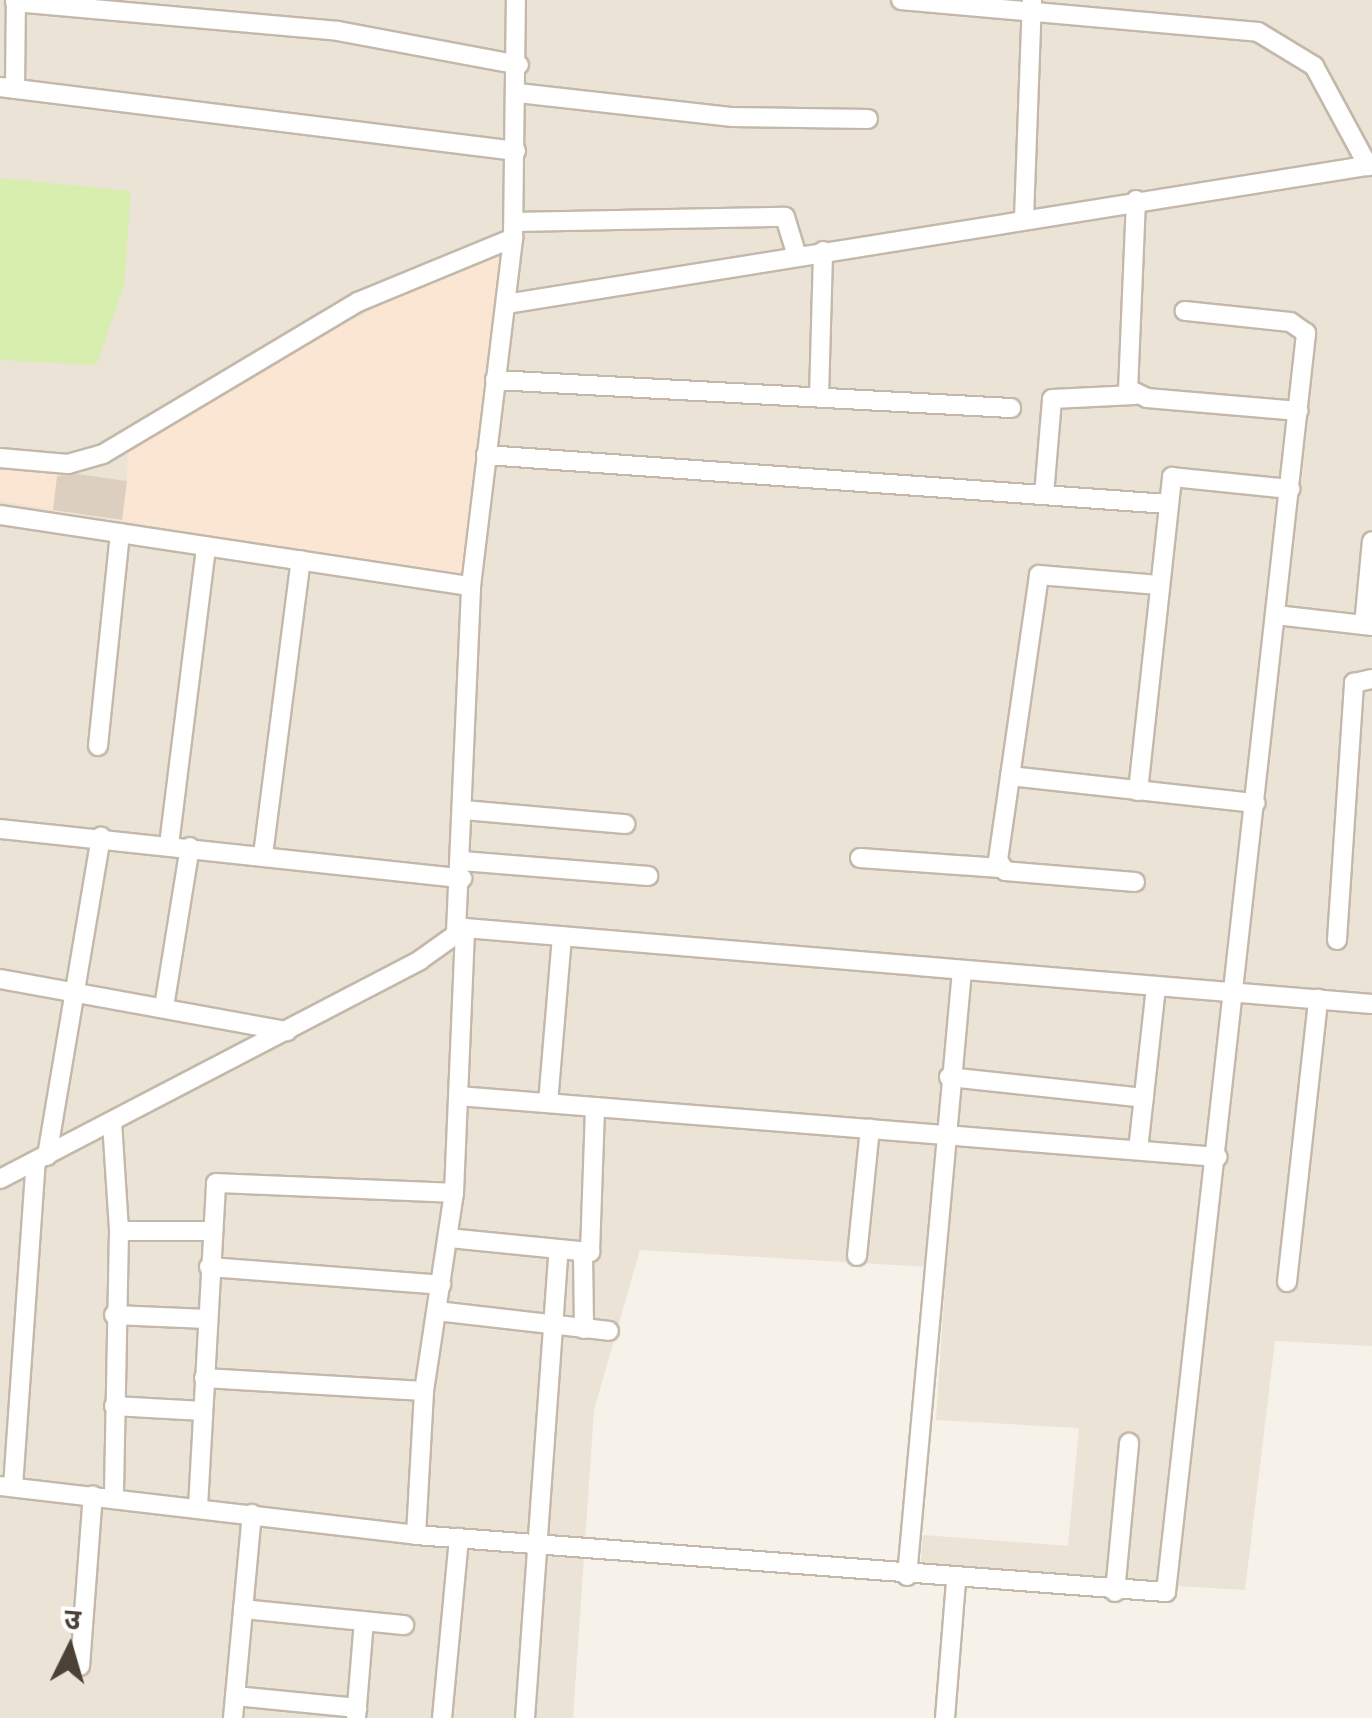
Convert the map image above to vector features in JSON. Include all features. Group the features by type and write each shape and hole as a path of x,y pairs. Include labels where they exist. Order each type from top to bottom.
{"street":[{"path":"416,1535 424,1391 454,1192 471,586 514,230 519,65 516,0"},
{"path":"506,304 1136,200 1370,166 1334,94 1314,66 1287,46 1224,24 1149,9 902,0"},
{"path":"516,151 8,88 16,1 338,31 519,65"},
{"path":"1024,218 1032,5"},
{"path":"518,93 732,117 868,119"},
{"path":"1135,395 1126,381 1136,200"},
{"path":"0,458 68,464 104,454 358,302 514,230 785,217 796,256"},
{"path":"819,397 823,251"},
{"path":"102,837 42,1159 6,1486 416,1535 956,1580 1162,1593 1170,1584 1290,489 1304,328 1186,310"},
{"path":"495,380 1011,408"},
{"path":"1044,495 1052,398 1135,395 1298,410"},
{"path":"486,455 1168,504"},
{"path":"1138,791 1168,504 1176,475 1290,489"},
{"path":"0,515 471,586"},
{"path":"98,746 120,533"},
{"path":"1276,615 1368,626 1372,541"},
{"path":"169,845 206,546"},
{"path":"263,855 301,560"},
{"path":"1000,868 1038,576 1159,586"},
{"path":"1337,940 1354,684 1372,679"},
{"path":"1010,776 1256,803"},
{"path":"464,810 625,824"},
{"path":"0,829 263,855 462,869 648,876"},
{"path":"164,1007 190,847"},
{"path":"860,858 1134,882"},
{"path":"0,1179 430,954 460,930 1372,1004"},
{"path":"548,1104 562,936"},
{"path":"907,1576 942,1134 962,970"},
{"path":"0,979 287,1031"},
{"path":"1138,1150 1156,986"},
{"path":"1287,1282 1318,1000"},
{"path":"949,1077 1144,1098"},
{"path":"458,1096 1218,1156"},
{"path":"449,1238 558,1252 590,1252 594,1236 596,1107"},
{"path":"112,1122 119,1232 114,1315 114,1498"},
{"path":"857,1256 870,1129"},
{"path":"198,1507 213,1190 226,1180 454,1192"},
{"path":"119,1232 211,1231"},
{"path":"526,1718 558,1252"},
{"path":"582,1254 584,1329"},
{"path":"210,1267 441,1285"},
{"path":"437,1311 609,1332"},
{"path":"114,1315 207,1320"},
{"path":"204,1378 424,1391"},
{"path":"114,1406 202,1410"},
{"path":"1115,1592 1129,1443"},
{"path":"80,1666 93,1496"},
{"path":"233,1718 252,1514"},
{"path":"442,1718 458,1538"},
{"path":"945,1718 956,1580"},
{"path":"243,1609 404,1625"},
{"path":"235,1696 308,1711 356,1713 364,1621"}],"shaded area":[{"path":"0,0 1372,0 1372,1346 1275,1341 1245,1590 920,1571 923,1535 1068,1546 1079,1428 936,1420 946,1268 640,1250 594,1410 573,1718 0,1718"},
{"path":"502,245 463,577 0,501 0,463 127,481 128,446 318,337"}],"green space":[{"path":"0,178 131,191 124,286 96,365 0,360"}],"building":[{"path":"78,474 127,481 122,520 53,510 57,476"}]}
